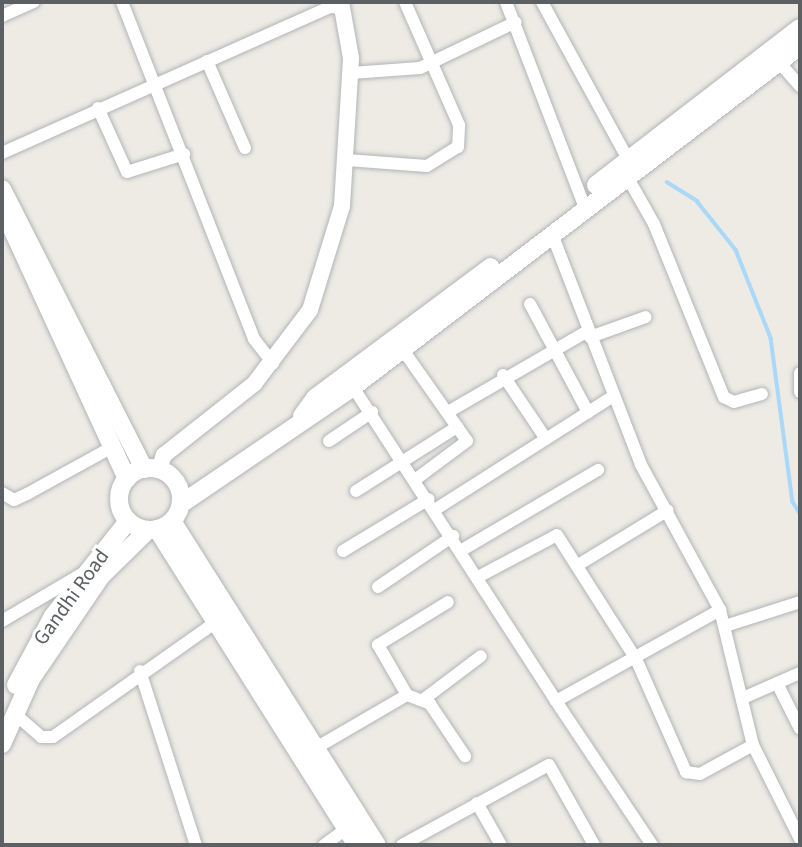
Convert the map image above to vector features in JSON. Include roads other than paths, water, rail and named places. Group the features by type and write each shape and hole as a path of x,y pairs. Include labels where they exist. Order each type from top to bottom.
{"main road":[{"path":"303,416 315,398 583,202 800,28"},
{"path":"625,166 800,46"},
{"path":"2,189 151,470 178,487 181,504"},
{"path":"2,744 8,715 94,574 159,527 181,504 303,416 353,387 403,350 552,234 583,202"},
{"path":"2,208 114,446 127,479 120,496 128,521 159,527 308,753 346,829 357,845"},
{"path":"127,479 151,470"},
{"name":"Gandhi Road","path":"94,574 128,521"},
{"path":"159,527 213,624 377,845"}],"street":[{"path":"2,16 34,2"},
{"path":"122,2 157,82 254,339 273,363"},
{"path":"347,160 427,166 458,147 458,125 405,2"},
{"path":"506,2 516,22 583,202"},
{"path":"542,2 654,224 724,397 734,402 762,394"},
{"path":"2,153 157,82 342,5 351,74 347,160 342,206 310,310 273,363 164,455 151,470"},
{"path":"351,74 431,64 516,22"},
{"path":"207,61 245,148"},
{"path":"779,62 800,86"},
{"path":"98,108 127,172 184,154"},
{"path":"552,234 612,397 720,610 753,745 798,830"},
{"path":"530,304 588,412"},
{"path":"448,412 503,375 553,349 589,334 646,317"},
{"path":"403,350 448,412 466,445 416,479"},
{"path":"800,373 800,392"},
{"path":"503,375 546,439"},
{"path":"353,387 433,504 556,701 652,845"},
{"path":"343,551 433,504 546,439 612,397"},
{"path":"329,441 372,412"},
{"path":"356,491 457,427"},
{"path":"2,493 14,500 27,495 114,446"},
{"path":"462,550 598,470"},
{"path":"578,565 668,510"},
{"path":"478,577 551,534 578,565 636,659 691,776 753,745"},
{"path":"377,587 453,536"},
{"path":"2,621 94,574"},
{"path":"407,695 378,645 448,602"},
{"path":"725,626 800,602"},
{"path":"556,701 720,610"},
{"path":"8,715 41,737 53,737 140,671 213,624"},
{"path":"424,699 481,656"},
{"path":"140,671 196,845"},
{"path":"743,698 800,673"},
{"path":"777,683 800,729"},
{"path":"308,753 407,695 424,699 465,755"},
{"path":"402,845 548,765 594,845"},
{"path":"477,803 501,845"},
{"path":"324,845 346,829"}],"waterway":[{"path":"667,182 697,201 736,250 771,338 793,502 800,513"}]}
